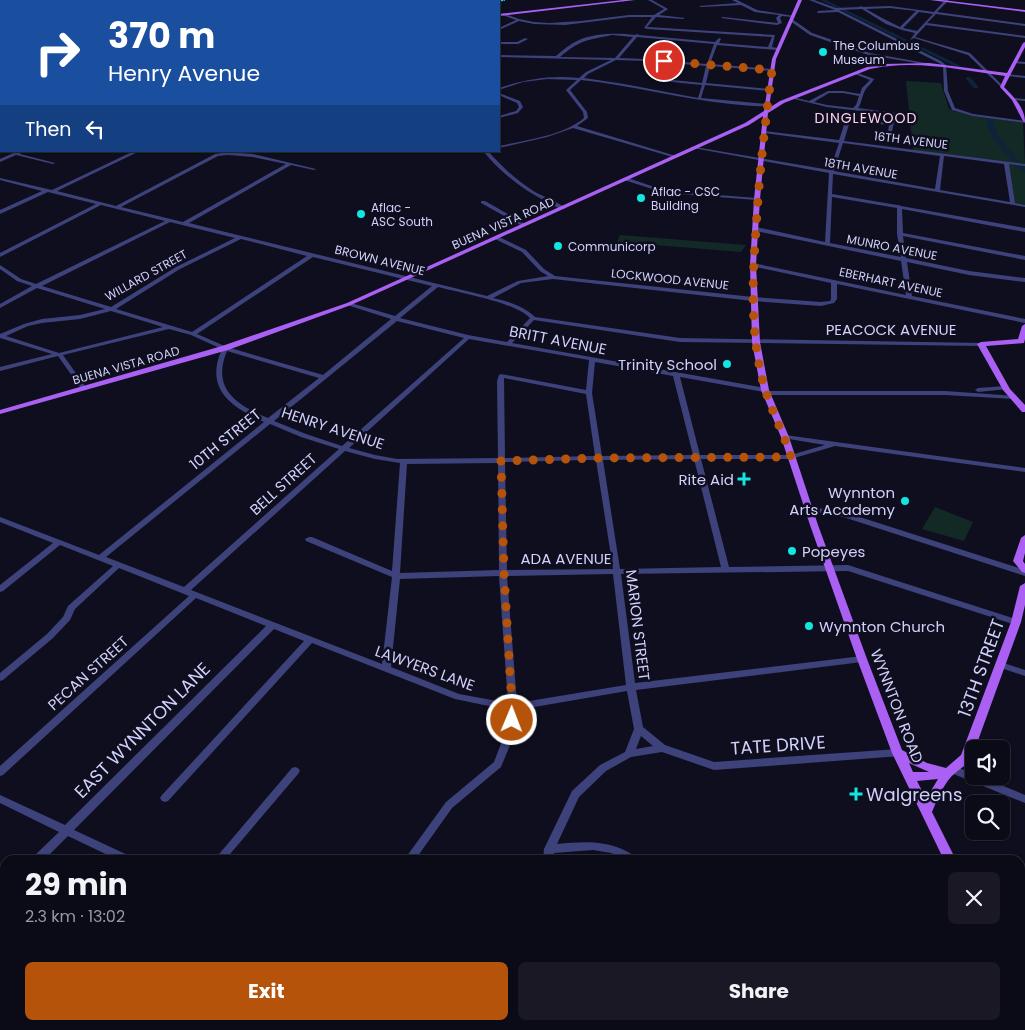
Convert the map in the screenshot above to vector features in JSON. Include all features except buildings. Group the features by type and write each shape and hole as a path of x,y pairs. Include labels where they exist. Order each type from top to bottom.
{"main road":[{"path":"501,15 633,0"},
{"name":"WYNNTON ROAD","path":"800,0 777,49 766,113 757,199 753,265 756,342 766,391 785,437 862,659 898,754 948,855"},
{"path":"932,0 1025,11"},
{"path":"1025,43 1002,86 1014,99 1025,122"},
{"name":"BUENA VISTA ROAD","path":"0,412 225,348 349,304 695,148 766,113 782,102 869,68 891,64 929,64 1008,75"},
{"path":"768,103 782,102"},
{"path":"1023,342 1025,326"},
{"name":"PEACOCK AVENUE","path":"981,344 1023,342"},
{"path":"981,344 1006,388 1025,410"},
{"path":"1025,538 1018,561 1025,571"},
{"name":"13TH STREET","path":"926,812 934,794 951,771 966,757 970,749 1016,622 1025,586"},
{"path":"898,754 924,766 951,771"},
{"path":"909,777 940,776 951,771"}],"street":[{"path":"651,0 659,0"},
{"path":"651,0 666,9 654,17 647,25 646,27 648,28 774,36 770,48"},
{"path":"734,0 756,11 791,18 811,34 881,56 929,64"},
{"path":"811,0 839,9 903,40 944,66 946,91 953,109 973,115 1025,122"},
{"path":"903,40 913,37 946,1"},
{"path":"701,6 741,4"},
{"path":"861,6 869,13 901,28 918,32"},
{"path":"818,12 861,6 918,11 1025,25"},
{"path":"901,28 918,11"},
{"path":"501,15 517,21 569,24 630,16 683,18"},
{"path":"723,18 777,24 780,23 778,18 781,15"},
{"path":"500,29 517,21"},
{"path":"925,24 1025,37"},
{"path":"668,38 674,30"},
{"path":"699,99 717,42 723,33"},
{"path":"556,58 570,46 590,37 612,34 717,42 777,49"},
{"path":"500,147 574,127 582,123 586,118 585,112 568,90 587,73 616,59 637,35"},
{"path":"913,37 969,54 1002,86"},
{"path":"500,43 518,43 526,39"},
{"path":"500,56 616,59 772,70"},
{"path":"881,56 891,64"},
{"path":"500,62 520,57"},
{"path":"1015,62 1025,63"},
{"path":"660,71 656,77 658,79 770,90"},
{"path":"854,109 858,106 863,89 872,79 856,73"},
{"path":"1008,75 1025,77"},
{"path":"500,88 508,84 531,80 581,78 699,99 768,103"},
{"path":"810,102 828,92 861,95"},
{"path":"500,94 521,104 517,112 500,117"},
{"path":"792,98 896,114 890,132"},
{"path":"1014,99 1025,100"},
{"path":"827,244 832,173 848,120 892,124"},
{"path":"574,127 674,157"},
{"name":"16TH AVENUE","path":"764,132 1024,164"},
{"name":"18TH AVENUE","path":"695,148 1025,206"},
{"path":"0,161 20,152"},
{"path":"0,212 136,152"},
{"path":"486,152 514,180 538,196 564,208"},
{"path":"16,154 52,163"},
{"path":"115,208 198,165 224,154 244,155 314,169"},
{"path":"938,191 942,154"},
{"path":"1006,162 1012,204"},
{"path":"184,224 290,164"},
{"name":"BROWN AVENUE","path":"0,179 488,298 518,307 533,318 673,340 756,342"},
{"path":"626,180 666,192 757,199"},
{"path":"831,194 1025,230"},
{"path":"483,202 524,225"},
{"path":"0,255 100,204"},
{"path":"899,206 900,234 909,297"},
{"path":"0,306 36,286 168,221"},
{"name":"MUNRO AVENUE","path":"756,229 969,273 1025,280"},
{"path":"900,234 1025,258"},
{"name":"WILLARD STREET","path":"1,336 26,325 42,321 80,317 112,308 178,268 241,238"},
{"path":"497,238 524,251 542,270 553,277"},
{"path":"193,334 312,255"},
{"name":"EBERHART AVENUE","path":"753,265 1025,321"},
{"path":"0,267 19,280 36,286 193,334 225,348 324,377"},
{"path":"488,298 520,282 553,277"},
{"name":"LOCKWOOD AVENUE","path":"553,277 753,299 828,304 834,299 834,282"},
{"name":"10TH STREET","path":"100,558 436,286"},
{"name":"BRITT AVENUE","path":"349,304 468,337 766,391 945,393"},
{"path":"509,343 533,318"},
{"path":"0,369 171,327"},
{"path":"1,336 60,354 84,388"},
{"name":"BELL STREET","path":"185,591 468,337"},
{"name":"PEACOCK AVENUE","path":"756,342 981,344"},
{"name":"HENRY AVENUE","path":"225,348 221,356 218,376 222,388 229,399 239,408 269,422 376,458 404,462 791,457 834,444"},
{"name":"MARION STREET","path":"592,359 589,393 600,458 631,687 639,729"},
{"path":"676,374 726,570"},
{"path":"413,855 449,805 498,764 510,733 512,707 504,573 501,376 589,393"},
{"path":"945,393 1006,388"},
{"path":"945,393 1014,398"},
{"path":"785,437 1025,470"},
{"path":"386,669 396,576 404,462"},
{"path":"809,509 838,513 1025,571"},
{"name":"LAWYERS LANE","path":"0,519 458,697 512,707 631,687 862,659"},
{"name":"ADA AVENUE","path":"309,540 396,576 848,568 1016,622"},
{"path":"0,588 58,542"},
{"path":"0,678 50,636 67,618 71,608 118,565"},
{"name":"PECAN STREET","path":"0,772 195,595"},
{"name":"EAST WYNNTON LANE","path":"42,855 272,625"},
{"path":"165,798 310,640"},
{"path":"1001,665 1025,673"},
{"path":"548,855 549,848 575,794 603,768 629,754 639,729"},
{"name":"TATE DRIVE","path":"639,729 662,748 714,766 898,754"},
{"name":"TATE DRIVE","path":"629,754 662,748"},
{"path":"223,855 295,771"},
{"path":"951,771 1025,798"},
{"path":"0,799 118,855"},
{"path":"549,848 590,845 608,847 623,855"}],"green space":[{"path":"906,81 941,83 949,109 957,112 1023,123 1025,164 913,150"},
{"path":"1008,163 1025,165 1025,205 1015,203"},
{"path":"620,235 746,245 741,252 617,242"},
{"path":"935,507 973,522 964,541 922,529"}],"waterway":[{"path":"822,0 958,66"},
{"path":"968,78 976,87"},
{"path":"989,119 995,136 1016,161 1017,165 1025,171"}],"railway":[{"path":"500,0 504,0"}],"place":[{"name":"The Columbus Museum","path":"823,52"},
{"name":"Aflac - CSC Building","path":"641,198"},
{"name":"Aflac - ASC South","path":"361,214"},
{"name":"Communicorp","path":"558,246"},
{"name":"Trinity School","path":"727,364"},
{"name":"Rite Aid","path":"744,479"},
{"name":"Wynnton Arts Academy","path":"905,501"},
{"name":"Popeyes","path":"792,551"},
{"name":"Wynnton Church","path":"809,626"},
{"name":"Walgreens","path":"856,794"}],"district":[{"name":"DINGLEWOOD","path":"866,118"}],"route":[{"path":"512,720 504,573 501,461 600,458 791,457 785,437 765,390 756,342 753,299 757,199 772,70 664,61"}]}
